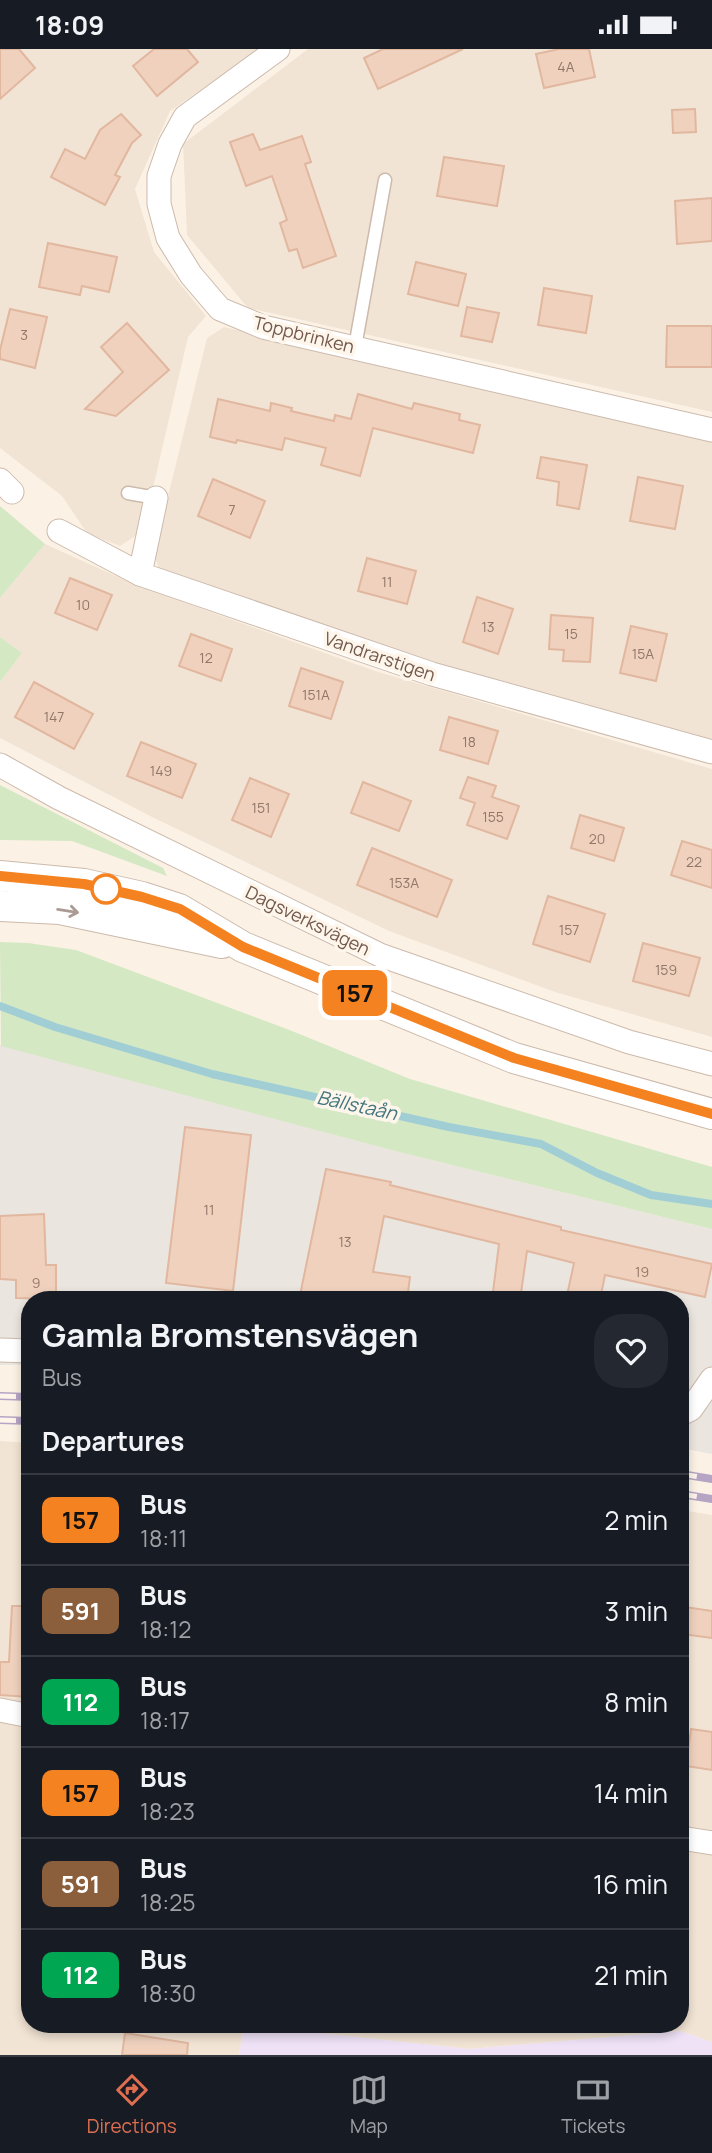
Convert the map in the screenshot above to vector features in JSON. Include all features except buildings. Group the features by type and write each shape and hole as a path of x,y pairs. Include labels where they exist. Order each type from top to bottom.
{"street":[{"name":"Toppbrinken","path":"278,49 185,117 170,144 159,176 159,204 168,238 191,275 220,309 263,327 712,430"},
{"path":"140,574 156,498"},
{"name":"Vandrarstigen","path":"59,531 140,574 432,674 712,753"},
{"name":"Dagsverksvägen","path":"0,765 59,798 380,955 629,1042 712,1064"},
{"path":"0,876 84,884 180,909 243,947 514,1058 712,1114"},
{"path":"0,906 60,909 243,947"},
{"path":"0,1350 21,1351"},
{"path":"689,1410 712,1380"},
{"path":"0,1710 21,1714"},
{"path":"689,1839 712,1843"}],"lane":[{"path":"355,347 384,180"},
{"path":"128,493 156,498"}],"shaded area":[{"path":"0,49 260,49 170,111 135,189 154,252 206,316 188,337 143,531 120,546 87,533 62,496 0,448"},
{"path":"308,49 712,49 712,412 248,308 187,235 183,144"},
{"path":"224,327 712,439 712,740 440,667 159,570 154,553 207,338"},
{"path":"45,544 138,586 375,671 712,769 712,1037 555,992 389,931 152,817 0,738 0,682 22,653 0,637 0,598"},
{"path":"0,1045 399,1152 712,1229 712,1454 689,1450 689,1291 21,1291 21,1365 0,1365"},
{"path":"0,1441 21,1442 21,2033 243,2033 239,2055 0,2055"},
{"path":"689,1511 712,1515 712,2042 686,2033 689,2033"},
{"path":"243,2033 319,2033 469,2049 657,2033 686,2033 712,2042 712,2055 239,2055"},
{"path":"319,2033 657,2033 469,2049"}],"green space":[{"path":"0,506 45,544 0,598"},
{"path":"0,637 22,653 0,682"},
{"path":"0,785 163,868 167,876 72,841 0,840"},
{"path":"0,942 76,950 287,1029 410,1079 712,1167 712,1229 399,1152 1,1046"}],"waterway":[{"name":"Bällstaån","path":"0,1006 55,1027 212,1074 449,1127 541,1144 597,1173 651,1195 712,1204"}],"railway":[{"path":"0,1396 21,1397"},
{"path":"0,1420 21,1421"},
{"path":"689,1475 712,1479"},
{"path":"689,1495 712,1499"}],"bus line":[{"name":"157","path":"0,876 84,884 180,909 243,947 514,1058 712,1114"}]}
